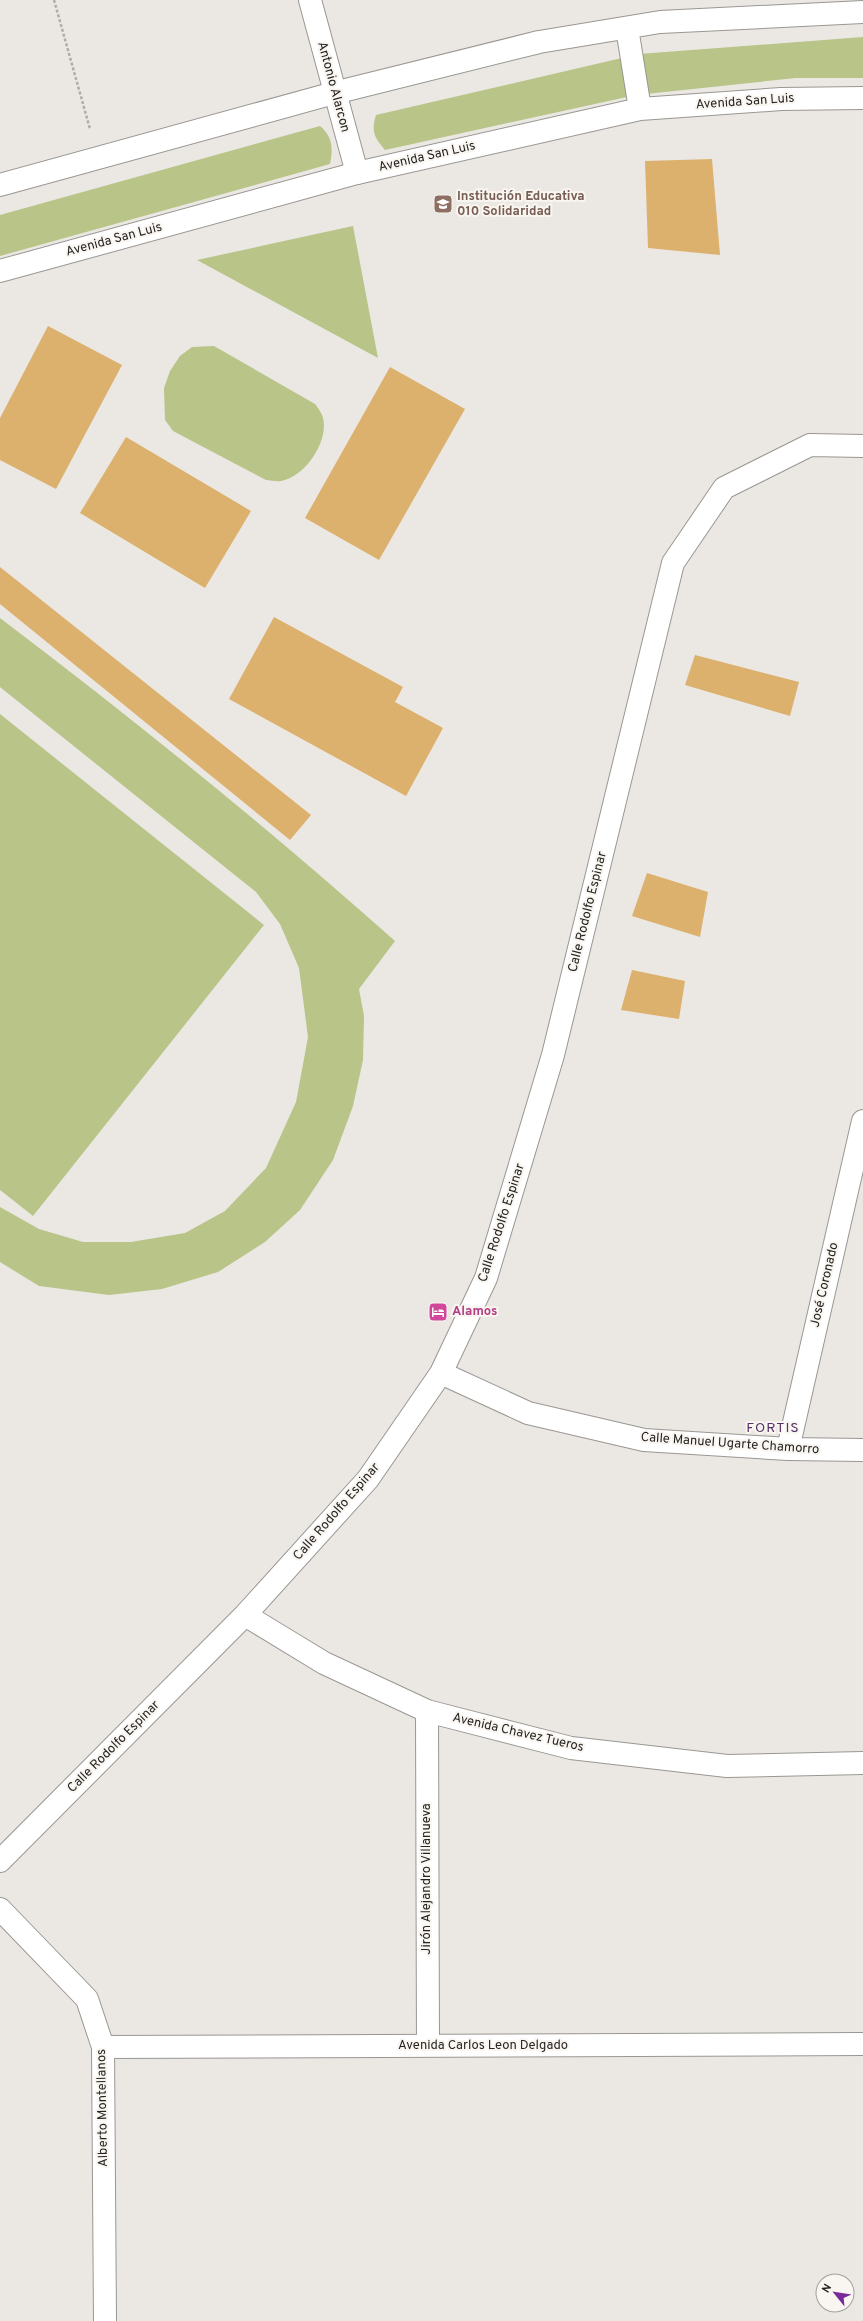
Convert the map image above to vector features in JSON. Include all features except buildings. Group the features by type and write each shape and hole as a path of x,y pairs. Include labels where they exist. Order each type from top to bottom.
{"street":[{"name":"Antonio Alarcon","path":"310,0 334,93 358,173"},
{"path":"0,185 334,93 539,42 660,22 863,12"},
{"path":"627,28 640,109"},
{"name":"Avenida San Luis","path":"0,271 358,173 640,109 781,99 863,98"},
{"name":"Calle Rodolfo Espinar","path":"0,1861 246,1615 368,1479 441,1373 486,1278 554,1055 673,563 724,488 810,445 863,446"},
{"name":"José Coronado","path":"788,1450 863,1121"},
{"name":"Calle Manuel Ugarte Chamorro","path":"441,1373 528,1413 644,1440 788,1450 863,1450"},
{"name":"Avenida Chavez Tueros","path":"246,1615 324,1663 427,1711 571,1748 727,1766 863,1763"},
{"name":"Jirón Alejandro Villanueva","path":"427,1711 428,2046"},
{"name":"Alberto Montellanos","path":"0,1908 87,1999 103,2047 105,2321"},
{"name":"Avenida Carlos Leon Delgado","path":"103,2047 863,2044"}],"path":[{"path":"54,0 98,158"}],"green space":[{"path":"863,37 863,78 796,78 636,95 385,150 374,134 376,115 639,54"},
{"path":"320,126 330,139 332,153 330,164 0,256 0,215"},
{"path":"353,226 378,358 197,260"},
{"path":"214,346 315,404 321,412 324,427 319,447 313,457 299,473 290,478 279,481 266,480 173,431 165,420 164,388 170,371 180,356 192,347"},
{"path":"0,618 101,696 250,816 395,941 359,989 364,1016 363,1060 353,1106 333,1160 300,1210 265,1242 218,1272 162,1289 109,1295 39,1286 0,1262 0,1207 39,1229 83,1242 131,1242 185,1233 225,1211 266,1168 296,1102 308,1037 299,968 280,924 256,892 0,687"},
{"path":"0,714 264,925 33,1216 0,1190"}],"place":[{"name":"Institución Educativa 010 Solidaridad","path":"443,204"},
{"name":"Alamos","path":"438,1312"}],"district":[{"name":"FORTIS","path":"773,1428"}]}
